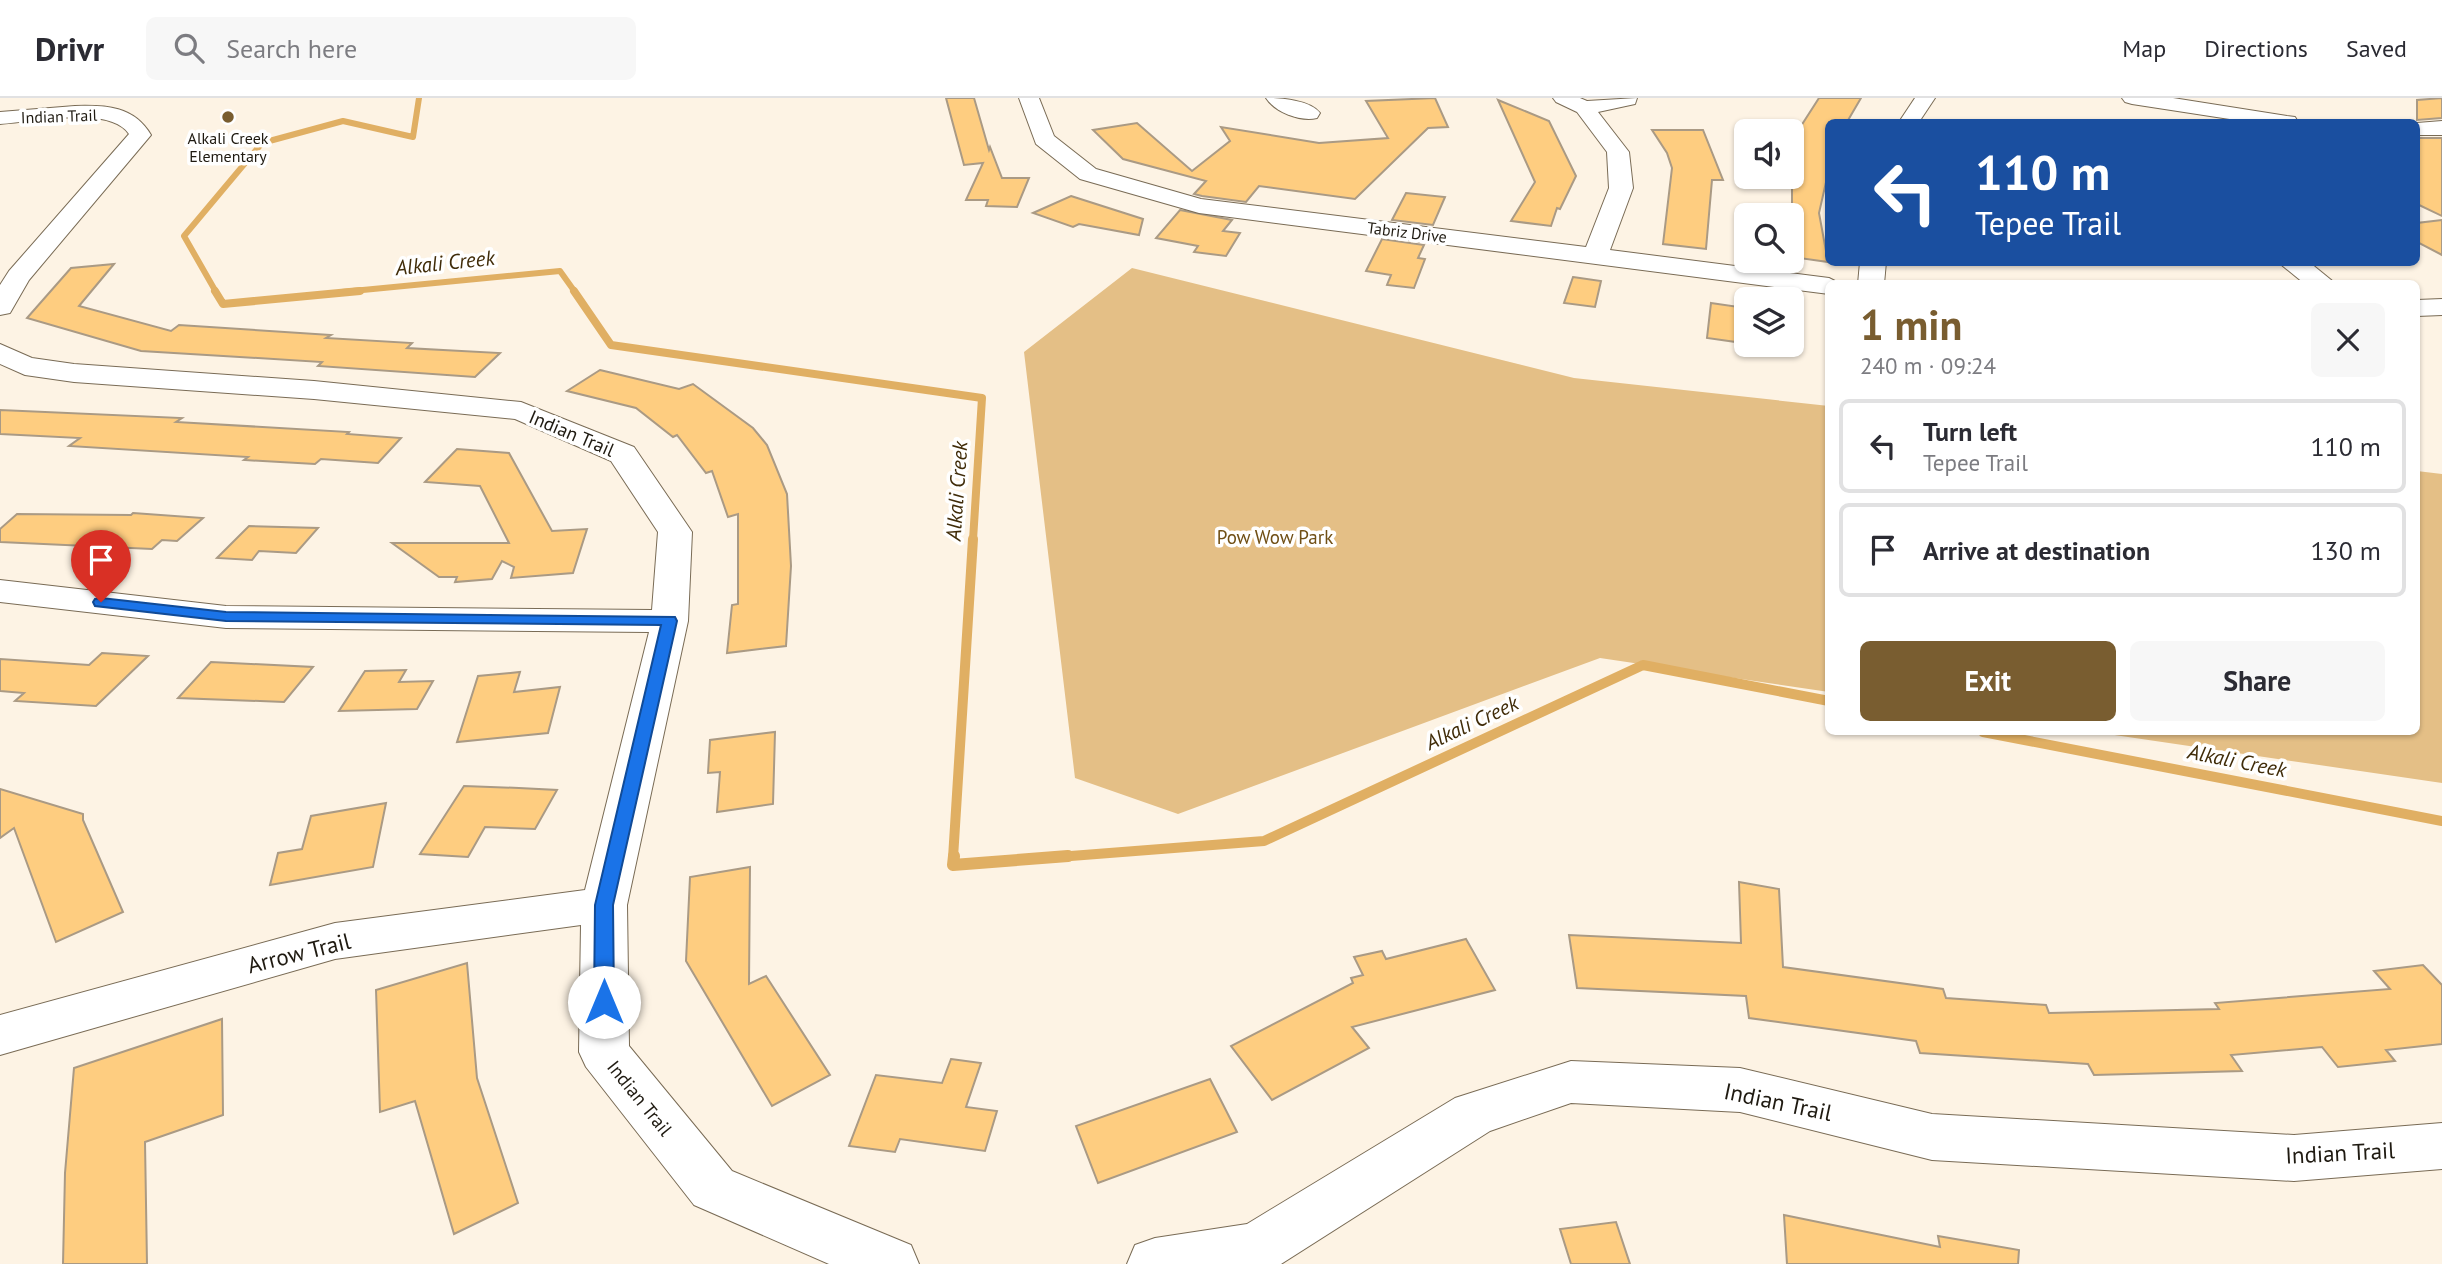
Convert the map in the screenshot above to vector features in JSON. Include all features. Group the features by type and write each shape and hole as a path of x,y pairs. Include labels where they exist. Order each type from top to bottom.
{"street":[{"name":"Tabriz Drive","path":"1029,98 1044,139 1088,174 1199,206 1825,285"},
{"path":"1276,98 1280,104 1309,113"},
{"path":"1563,98 1584,108 1618,152 1621,188 1595,256"},
{"path":"1911,119 1925,98"},
{"path":"2132,98 2175,109 2261,119"},
{"path":"1584,108 1628,100"},
{"name":"Indian Trail","path":"0,118 71,113 116,115 135,124 140,135 18,277 0,307"},
{"path":"2420,129 2442,128"},
{"path":"2297,266 2317,280"},
{"path":"2420,308 2442,307"},
{"name":"Indian Trail","path":"0,353 25,366 74,373 314,390 521,411 623,454 675,532 670,621 604,905 604,1052 713,1188 891,1264"},
{"path":"0,591 226,617 670,621"},
{"name":"Arrow Trail","path":"0,1035 335,942 604,905"},
{"name":"Indian Trail","path":"1155,1264 1256,1249 1472,1114 1571,1082 1740,1090 1933,1137 2294,1158 2442,1146"}],"green space":[{"name":"Pow Wow Park","path":"1132,268 1574,378 1825,406 1825,691 1600,658 1178,814 1075,778 1024,352"},
{"path":"2420,471 2442,474 2442,783 2114,735 2420,735"}],"building":[{"path":"946,98 974,98 989,150 990,147 1002,178 1029,178 1017,207 986,206 988,200 966,200 983,163 964,165"},
{"path":"1435,98 1448,127 1428,128 1355,199 1259,186 1246,202 1194,194 1206,181 1123,159 1093,130 1137,123 1192,171 1230,141 1221,127 1319,143 1388,138 1366,101"},
{"path":"1819,98 1861,98 1849,119 1825,119 1825,187 1819,213 1825,262 1804,259 1804,203 1792,203 1792,189 1804,189 1804,121"},
{"path":"2442,98 2442,118 2417,119 2417,100"},
{"path":"1498,100 1549,121 1576,176 1560,209 1557,208 1551,226 1511,221 1535,182"},
{"path":"1652,130 1703,130 1723,180 1712,180 1706,249 1663,244 1672,168 1667,153"},
{"path":"2420,138 2442,138 2442,216 2420,205"},
{"path":"1406,193 1445,197 1433,225 1392,220"},
{"path":"1071,196 1143,219 1139,235 1079,224 1073,227 1033,213"},
{"path":"1180,210 1232,220 1223,231 1240,233 1226,256 1194,252 1198,246 1156,238"},
{"path":"2442,220 2442,255 2420,244 2420,223"},
{"path":"1382,239 1424,245 1418,258 1425,259 1414,288 1387,285 1391,275 1366,271"},
{"path":"114,264 79,306 171,331 179,325 331,335 326,338 412,343 407,348 500,353 475,377 318,366 322,362 141,351 27,318 71,268"},
{"path":"1573,277 1601,281 1595,307 1564,303"},
{"path":"1711,303 1734,306 1734,342 1707,338"},
{"path":"600,370 679,389 693,384 753,428 767,445 787,494 791,566 786,646 727,653 732,605 738,604 738,514 728,517 712,471 706,473 677,435 673,437 636,408 567,391"},
{"path":"0,410 182,418 176,422 349,432 347,434 401,438 378,463 321,459 315,464 244,460 248,457 69,446 80,438 0,434"},
{"path":"457,449 509,453 552,531 587,529 573,573 511,578 514,567 502,561 492,579 455,582 457,577 439,577 392,543 509,543 480,486 425,482"},
{"path":"133,513 203,518 177,541 162,540 152,549 0,542 0,529 17,514"},
{"path":"249,526 318,528 296,553 259,551 252,560 217,558"},
{"path":"102,653 148,656 96,706 15,701 24,693 0,691 0,659 89,665"},
{"path":"211,662 313,667 284,702 178,698"},
{"path":"406,670 399,682 433,681 417,709 339,711 365,671"},
{"path":"520,672 514,692 560,687 548,733 457,742 478,676"},
{"path":"775,732 773,804 717,812 720,772 708,773 710,740"},
{"path":"464,786 557,790 535,829 485,827 468,857 420,854"},
{"path":"0,789 83,814 83,820 123,912 56,942 14,828 0,838"},
{"path":"386,803 373,867 270,885 278,853 302,849 311,816"},
{"path":"750,867 749,984 766,976 830,1075 772,1106 686,961 690,877"},
{"path":"1739,882 1779,889 1783,967 1943,989 1946,998 2046,1005 2049,1013 2219,1009 2215,1003 2390,989 2374,971 2423,965 2442,985 2442,1044 2386,1050 2395,1061 2338,1067 2322,1047 2231,1055 2242,1071 2094,1075 2088,1064 1920,1053 1916,1041 1749,1018 1746,996 1577,988 1569,935 1741,943"},
{"path":"1466,939 1495,990 1352,1027 1369,1048 1272,1100 1231,1046 1353,983 1351,978 1363,975 1354,957 1382,951 1386,959"},
{"path":"467,963 477,1078 518,1203 454,1234 415,1101 380,1112 376,990"},
{"path":"222,1019 223,1115 145,1142 147,1264 63,1264 65,1173 74,1068"},
{"path":"951,1059 981,1063 966,1107 997,1111 985,1151 900,1139 895,1152 849,1146 876,1075 942,1083"},
{"path":"1210,1079 1237,1132 1098,1183 1076,1126"},
{"path":"1784,1215 1940,1247 1938,1236 2019,1250 2018,1264 1787,1264"},
{"path":"1616,1222 1630,1264 1571,1264 1560,1229"}],"waterway":[{"name":"Alkali Creek","path":"216,292 184,236 262,143 343,121 413,137 419,98"},
{"name":"Alkali Creek","path":"342,292 560,271 575,292"},
{"name":"Alkali Creek","path":"215,291 223,304 360,291"},
{"name":"Alkali Creek","path":"574,291 611,345 982,398 973,540"},
{"name":"Alkali Creek","path":"953,858 973,539"},
{"name":"Alkali Creek","path":"1045,858 1264,841 1643,665 1825,700"},
{"name":"Alkali Creek","path":"1998,735 2442,821"},
{"name":"Alkali Creek","path":"954,856 953,865 1068,856"}],"place":[{"name":"Alkali Creek Elementary","path":"228,117"}],"route":[{"path":"101,602 226,617 670,621 604,905 604,1002"}]}
